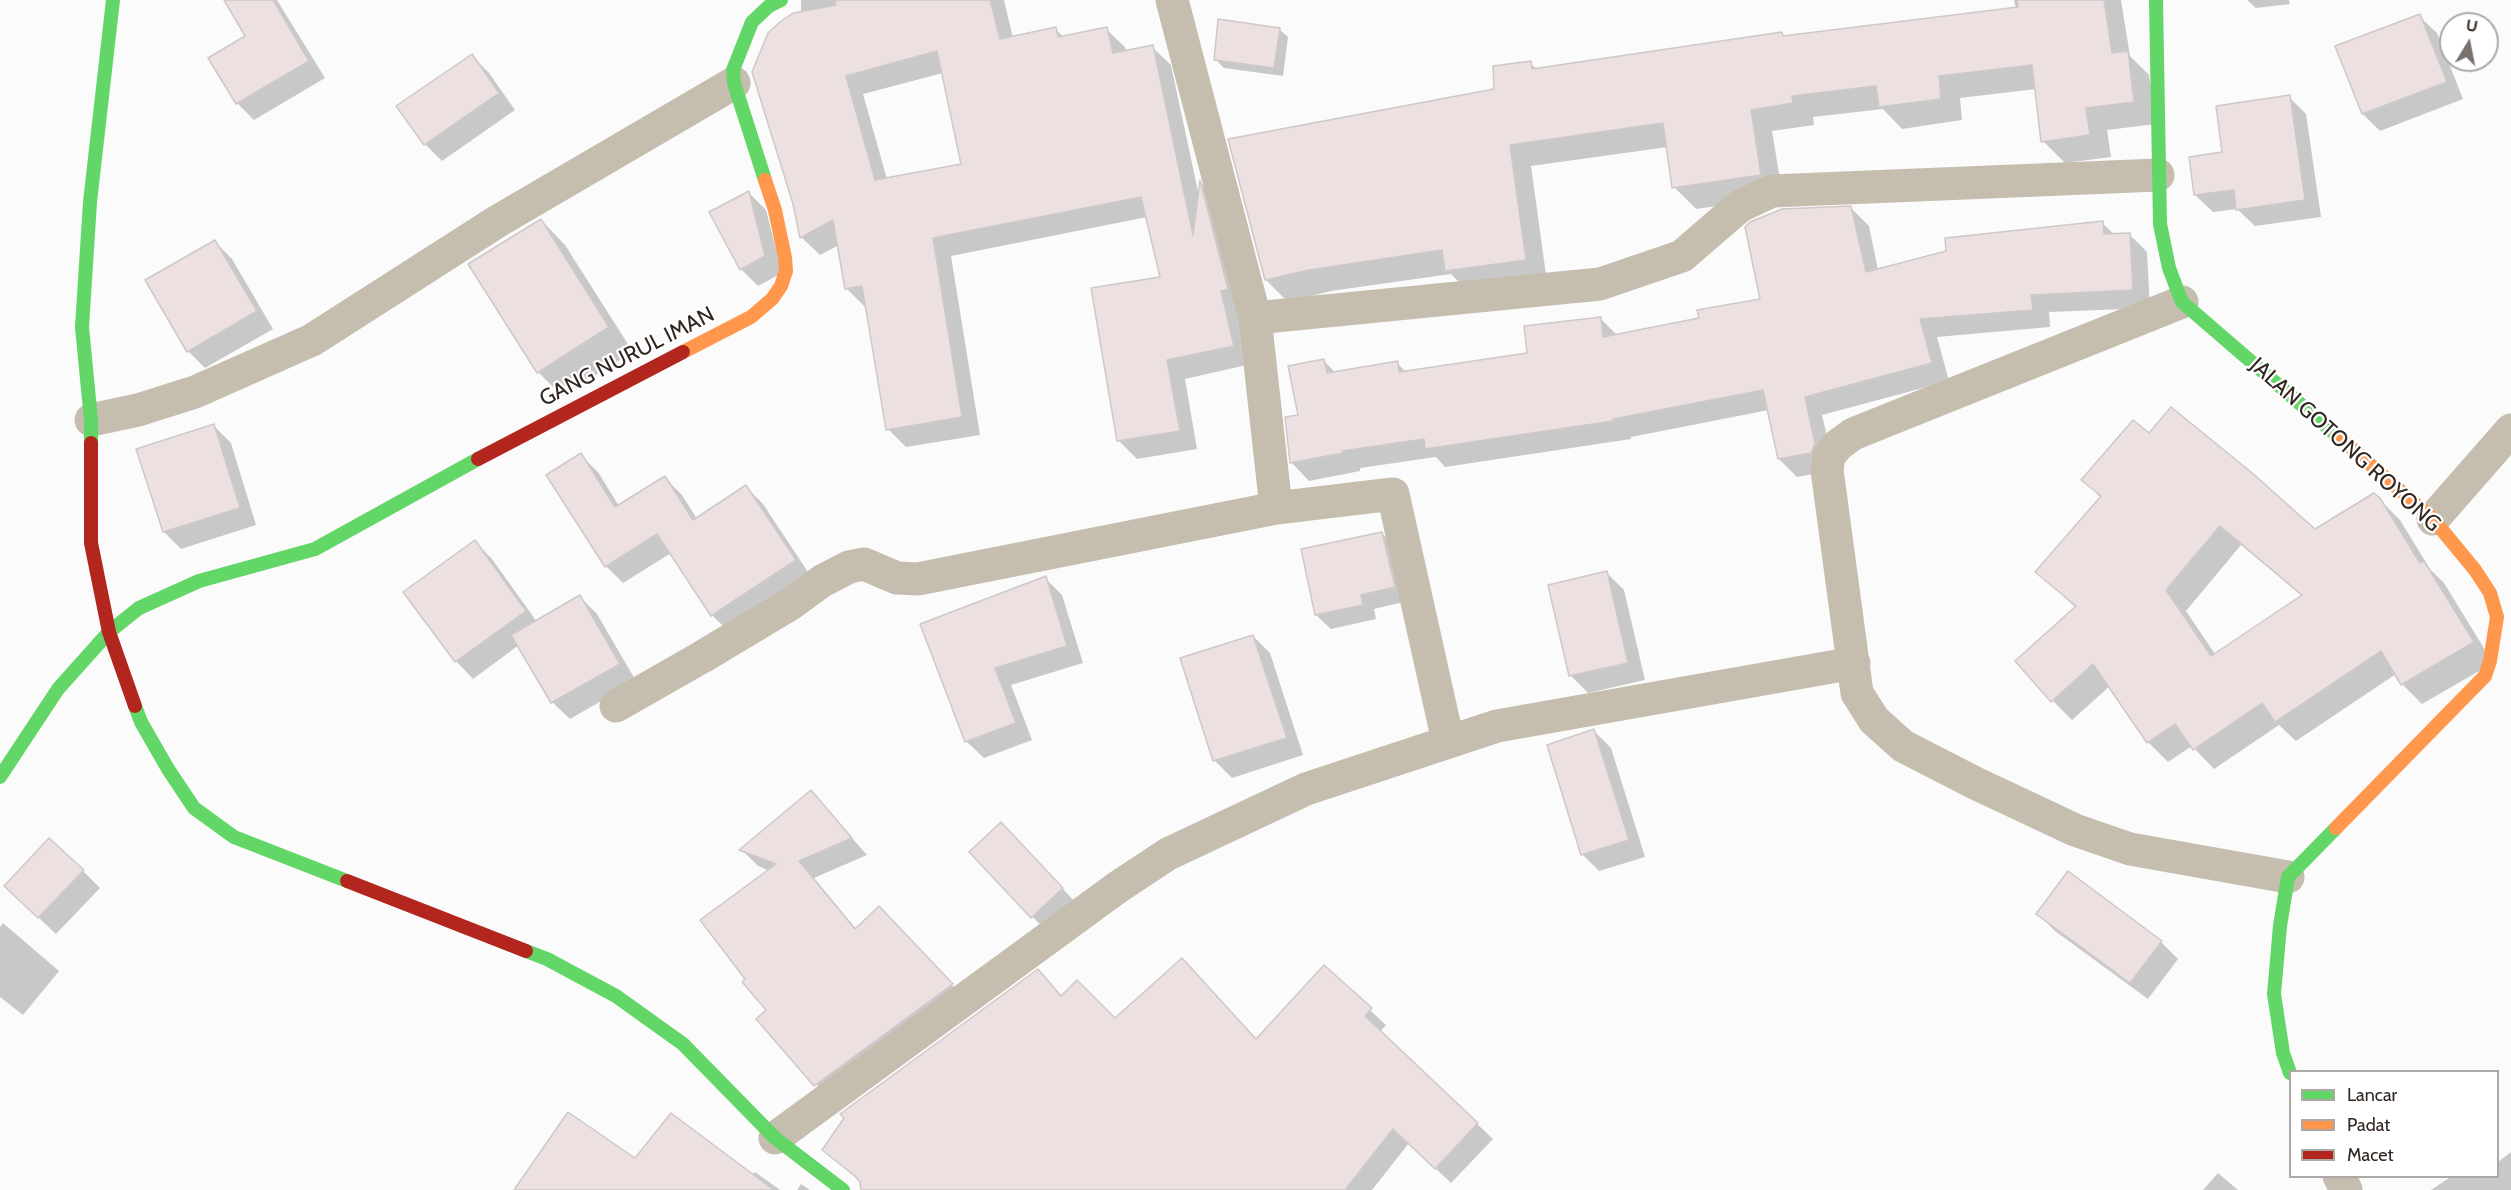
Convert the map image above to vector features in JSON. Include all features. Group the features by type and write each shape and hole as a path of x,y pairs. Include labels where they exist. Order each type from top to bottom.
{"street":[{"path":"113,0 90,202 82,327 91,420 91,543 109,632 141,722 194,808 234,837 548,959 616,996 683,1044 775,1138 843,1190"},
{"name":"GANG NURUL IMAN","path":"0,777 58,689 109,632 139,608 199,581 315,549 532,429 751,317 772,299 781,286 786,272 784,258 775,210 734,83 733,70 752,22 769,6 781,0"},
{"path":"1172,0 1255,318 1276,508"},
{"name":"JALAN GOTONG ROYONG","path":"2156,0 2160,224 2169,268 2182,302 2433,519 2475,570 2490,593 2497,617 2502,650 2474,689 2288,877"},
{"path":"91,420 138,410 195,392 312,340 498,221 734,83"},
{"path":"1255,318 1600,284 1682,256 1740,206 1772,190 2158,175"},
{"path":"2182,302 1853,434 1838,445 1829,456 1827,470 1857,693 1874,720 1903,746 2075,830 2130,849 2288,877 2280,926 2274,994 2283,1053 2289,1070"},
{"path":"2433,519 2511,430"},
{"path":"615,706 702,657 792,603 822,581 849,567 864,564 897,578 918,579 1276,508 1393,494 1448,741"},
{"path":"775,1138 1118,886 1168,854 1306,789 1497,726 1854,663"}],"building":[{"path":"224,0 273,0 309,61 236,104 208,58 245,36"},
{"path":"835,0 990,0 1000,39 1056,27 1058,37 1107,27 1113,53 1153,45 1193,235 1200,180 1228,289 1221,291 1234,346 1167,360 1180,431 1117,441 1091,288 1160,277 1141,197 933,238 962,417 886,430 862,286 845,289 833,220 800,238 793,204 752,72 768,33 780,22 793,13 836,5","holes":["937,51 961,164 875,180 846,76"]},
{"path":"2017,0 2104,0 2112,53 2128,51 2134,102 2086,108 2090,135 2041,142 2032,65 1939,76 1941,99 1879,107 1876,86 1792,96 1793,103 1751,110 1761,175 1672,188 1663,123 1510,145 1526,260 1445,271 1442,250 1309,270 1265,280 1228,139 1494,89 1493,66 1531,61 1532,69 1782,32 1783,36 2018,7"},
{"path":"2420,14 2439,62 2439,72 2443,72 2447,82 2362,114 2335,46"},
{"path":"1218,19 1280,28 1274,68 1214,60"},
{"path":"472,54 499,93 424,145 396,106"},
{"path":"2290,95 2305,200 2236,210 2234,190 2194,195 2189,157 2222,152 2216,106"},
{"path":"749,191 765,256 740,270 709,212"},
{"path":"1851,206 1866,272 1946,251 1945,238 2103,221 2104,234 2130,233 2133,290 2031,295 2033,310 1920,319 1932,363 1805,397 1815,443 1811,453 1778,459 1763,390 1613,419 1613,421 1425,449 1424,439 1342,451 1343,453 1290,463 1285,417 1298,415 1288,366 1324,359 1327,373 1398,361 1399,372 1527,353 1524,326 1601,317 1603,337 1699,318 1697,310 1760,299 1745,227 1750,222 1782,209"},
{"path":"541,219 609,327 537,373 468,264"},
{"path":"215,240 257,311 187,352 145,280"},
{"path":"2171,407 2251,472 2315,529 2374,493 2380,498 2420,563 2424,561 2474,642 2401,685 2381,651 2275,722 2262,703 2193,750 2175,724 2147,743 2093,664 2051,702 2015,661 2076,606 2035,572 2101,496 2081,480 2133,420 2149,433","holes":["2220,526 2302,595 2211,656 2166,590"]},
{"path":"214,424 240,508 163,532 136,449"},
{"path":"581,453 615,507 665,476 693,520 746,485 796,560 711,616 657,534 605,567 546,475"},
{"path":"1382,532 1395,587 1361,595 1363,605 1315,615 1301,549"},
{"path":"475,540 526,611 455,662 403,592"},
{"path":"1607,571 1628,663 1569,676 1548,585"},
{"path":"1046,576 1067,646 995,668 1016,723 965,742 920,624"},
{"path":"580,595 620,664 551,703 511,635"},
{"path":"1253,635 1287,738 1213,761 1180,658"},
{"path":"1594,729 1629,840 1581,855 1547,745"},
{"path":"811,790 852,838 799,861 855,929 879,906 953,984 814,1086 756,1019 766,1010 742,982 745,979 700,920 776,864 739,850"},
{"path":"1001,822 1063,888 1031,918 969,852"},
{"path":"49,838 84,870 38,918 4,886"},
{"path":"2068,871 2162,941 2130,983 2036,914"},
{"path":"1182,958 1256,1039 1324,965 1372,1008 1365,1016 1478,1123 1435,1169 1393,1129 1345,1190 861,1190 860,1182 855,1176 822,1150 844,1118 840,1114 1038,969 1061,996 1077,980 1115,1018"},
{"path":"568,1112 635,1158 671,1113 774,1190 514,1190"}],"traffic: fast":[{"path":"91,443 82,327 90,202 113,0"},
{"path":"765,180 734,83 733,70 752,22 769,6 781,0"},
{"path":"2156,0 2160,224 2169,268 2182,302 2342,440"},
{"path":"0,777 58,689 109,632 139,608 199,581 315,549 478,459"},
{"path":"135,706 141,722 168,769 194,808 234,837 347,881"},
{"path":"2289,1070 2283,1053 2274,994 2280,926 2288,877 2336,828"},
{"path":"526,951 547,959 616,996 683,1044 775,1138 843,1190"}],"traffic: slow":[{"path":"683,352 751,317 772,299 781,286 786,271 785,258 775,210 765,180"},
{"path":"2336,828 2485,676 2490,661 2497,617 2490,593 2475,570 2433,519 2342,440"}],"traffic: jam":[{"path":"478,459 683,352"},
{"path":"91,443 91,543 109,632 135,706"},
{"path":"347,881 526,951"}]}
